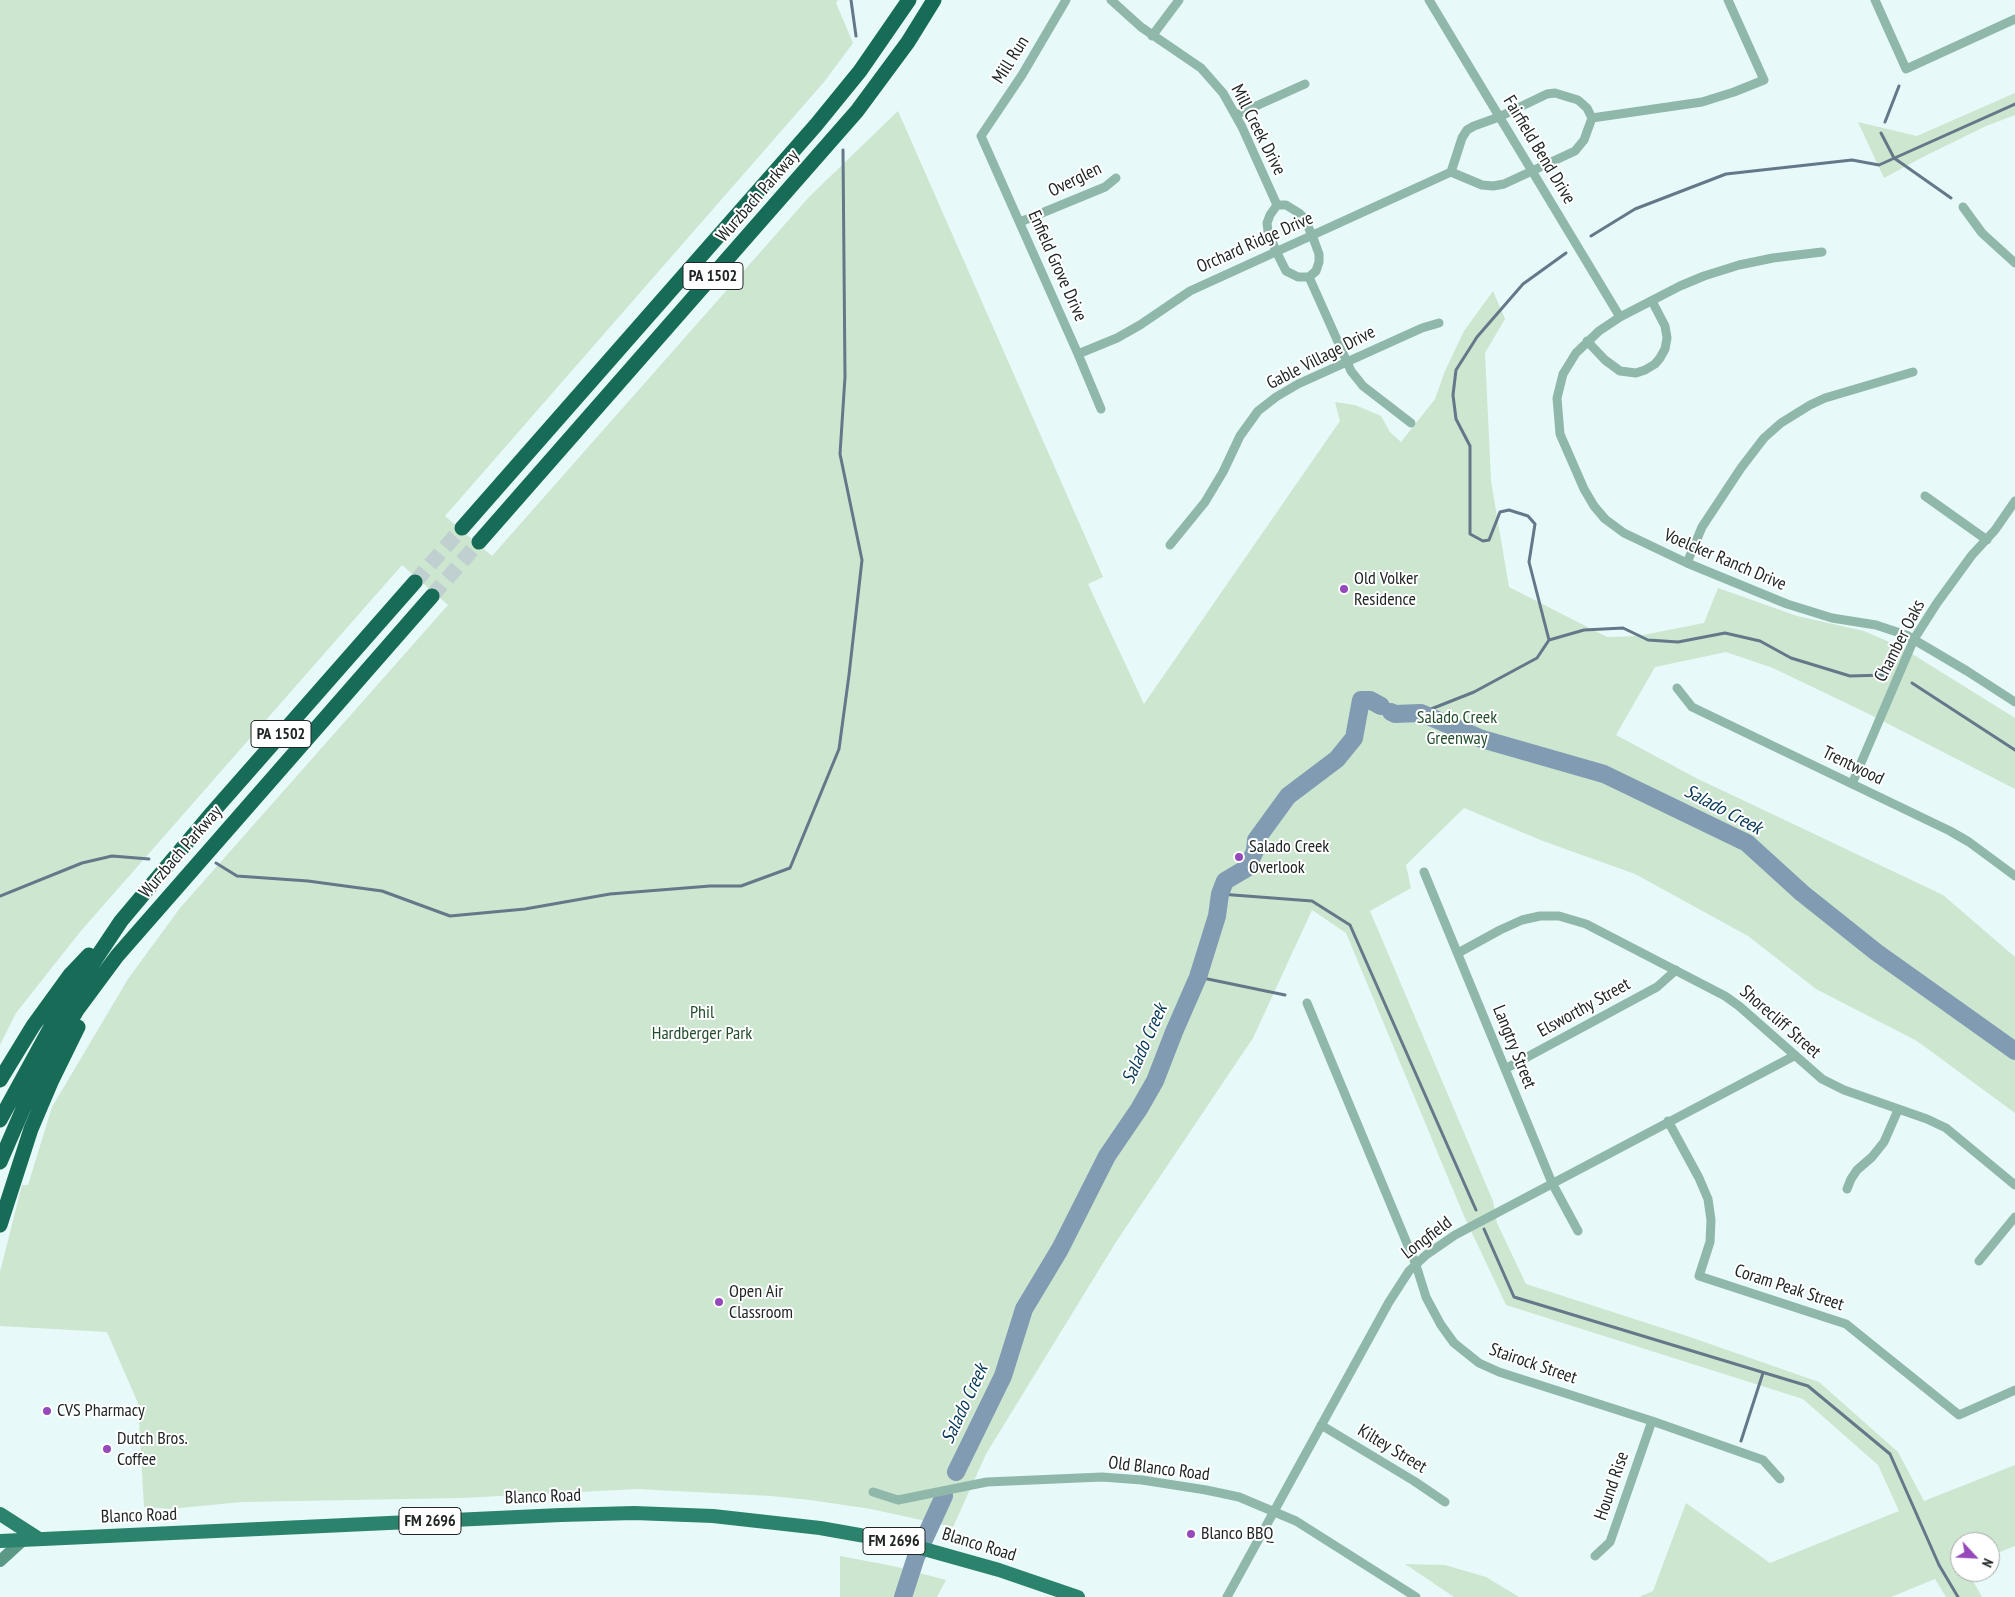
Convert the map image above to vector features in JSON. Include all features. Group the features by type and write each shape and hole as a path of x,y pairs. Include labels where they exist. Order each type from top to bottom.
{"highway":[{"name":"Wurzbach Parkway","path":"462,528 816,125 860,71 910,0"},
{"name":"Wurzbach Parkway","path":"479,542 857,111 903,50 934,0"},
{"name":"Wurzbach Parkway","path":"0,1120 53,1023 121,921 210,814 415,582"},
{"name":"Wurzbach Parkway","path":"0,1162 22,1109 77,1010 117,956 432,596"},
{"path":"0,1080 33,1026 70,975 121,921"},
{"path":"0,1225 31,1129 51,1082 82,1018 117,956"}],"main road":[{"name":"Blanco Road","path":"0,1541 527,1516 634,1513 713,1516 820,1528 898,1542 967,1560 1078,1597"},
{"path":"0,1514 39,1539"}],"street":[{"name":"Mill Run","path":"981,136 1027,68 1066,0"},
{"name":"Mill Creek Drive","path":"1111,0 1152,36 1188,58 1223,93 1236,115 1277,205"},
{"path":"1152,36 1179,0"},
{"name":"Fairfield Bend Drive","path":"1429,0 1620,317"},
{"path":"1592,118 1702,102 1764,80 1728,0"},
{"path":"1875,0 1906,69 2015,19"},
{"path":"1236,115 1305,84"},
{"path":"1555,93 1578,100 1587,108 1592,118 1584,140 1575,150 1504,184 1482,185 1451,172 1462,138 1467,130 1547,94 1555,93"},
{"name":"Enfield Grove Drive","path":"981,136 1101,409"},
{"name":"Orchard Ridge Drive","path":"1078,354 1117,338 1140,325 1190,291 1451,172"},
{"name":"Overglen","path":"1020,222 1105,187 1116,178"},
{"path":"1277,205 1286,205 1304,218 1312,235 1319,254 1316,271 1309,277 1298,277 1286,271 1268,232 1267,223 1277,205"},
{"path":"1963,207 1982,233 2015,263"},
{"name":"Voelcker Ranch Drive","path":"1822,252 1773,258 1739,265 1704,276 1620,317 1587,341 1576,353 1563,374 1557,398 1560,434 1584,489 1594,506 1606,519 1624,533 1687,563 1787,604 1832,618 1876,625 1914,639 2015,702"},
{"path":"1309,277 1346,362 1363,386 1411,423"},
{"path":"1587,341 1605,360 1620,371 1636,373 1645,370 1660,358 1665,349 1667,338 1665,326 1652,301"},
{"name":"Gable Village Drive","path":"1170,545 1204,502 1223,472 1240,436 1258,411 1287,390 1422,328 1439,323"},
{"path":"1687,563 1702,527 1741,468 1764,438 1781,423 1825,398 1913,372"},
{"path":"1925,496 1987,540"},
{"name":"Chamber Oaks","path":"1852,784 1914,639 1937,603 1972,555 1987,540 2015,501"},
{"name":"Trentwood","path":"1677,688 1692,707 1950,831 1969,842 2015,876"},
{"name":"Langtry Street","path":"1424,872 1552,1183 1578,1231"},
{"name":"Shorecliff Street","path":"1458,953 1522,920 1540,916 1559,916 1586,924 1725,996 1739,1006 1822,1079 1844,1090 1946,1128 2015,1185"},
{"name":"Elsworthy Street","path":"1505,1070 1657,987 1676,970"},
{"name":"Stairock Street","path":"1307,1003 1416,1265 1426,1297 1441,1325 1454,1343 1470,1358 1499,1372 1652,1421 1763,1460 1780,1480"},
{"name":"Longfield","path":"1226,1597 1389,1302 1409,1272 1426,1254 1455,1235 1794,1056"},
{"path":"1847,1188 1857,1170 1872,1158 1884,1142 1898,1110"},
{"name":"Coram Peak Street","path":"1668,1121 1699,1178 1708,1199 1711,1220 1710,1242 1699,1276 1846,1324 1958,1415 2015,1390"},
{"path":"1979,1261 2015,1218"},
{"name":"Hound Rise","path":"1595,1556 1610,1542 1652,1421"},
{"name":"Kiltey Street","path":"1320,1425 1414,1481 1445,1502"},
{"name":"Old Blanco Road","path":"873,1492 898,1500 987,1482 1102,1477 1142,1480 1206,1490 1239,1498 1296,1521 1416,1597"},
{"path":"0,1561 23,1540"}],"green space":[{"name":"Phil Hardberger Park","path":"0,0 838,0 836,3 853,43 824,82 445,516 492,556 809,197 898,111 1103,577 1088,584 1144,704 1340,421 1335,402 1355,405 1381,416 1390,432 1401,442 1435,399 1445,371 1464,331 1493,291 1505,319 1485,353 1491,481 1509,587 1607,637 1638,636 1704,623 1718,588 1797,616 1864,631 1901,647 2015,718 2015,789 1871,715 1773,668 1726,652 1655,667 1616,735 1696,778 1943,895 2015,957 2015,1113 1917,1041 1816,989 1748,936 1635,874 1543,841 1464,808 1406,865 1411,888 1370,911 1493,1201 1497,1223 1526,1284 1687,1336 1819,1382 1898,1452 1924,1501 2015,1465 2015,1546 2000,1552 2000,1532 1950,1532 1950,1582 1974,1582 1982,1597 1946,1597 1935,1579 1891,1597 1639,1597 1653,1591 1686,1503 1770,1563 1899,1511 1878,1465 1803,1399 1506,1305 1464,1216 1346,933 1312,910 1253,1038 1116,1242 986,1454 953,1527 871,1509 810,1500 771,1496 637,1489 461,1498 242,1502 169,1509 144,1507 138,1403 107,1332 0,1326 0,1272 22,1185 28,1185 52,1107 128,979 180,908 448,605 402,565 80,932 16,1013 0,1045"},
{"path":"2015,93 2015,115 1986,126 1884,178 1858,122 1917,136"},
{"path":"840,1556 893,1566 946,1580 937,1597 840,1597"},
{"path":"1405,1564 1445,1565 1486,1577 1519,1597 1454,1597"}],"waterway":[{"path":"851,0 856,36"},
{"path":"1885,122 1899,86"},
{"path":"1591,236 1635,209 1726,174 1852,160 1879,165 2015,104"},
{"path":"1881,133 1894,158 1951,198"},
{"path":"216,863 237,876 308,881 382,891 450,916 525,909 610,894 710,886 741,886 790,868 839,749 862,560 840,454 845,377 843,150"},
{"path":"1549,640 1529,562 1535,524 1528,516 1509,510 1500,512 1489,540 1483,541 1470,534 1470,446 1456,419 1453,395 1456,370 1477,337 1523,284 1566,253"},
{"path":"1421,713 1474,692 1537,658 1549,640 1584,630 1623,628 1648,640 1678,642 1725,633 1760,641 1791,658 1850,676 1885,675"},
{"path":"1912,683 2015,750"},
{"name":"Salado Creek","path":"956,1472 1003,1376 1024,1309 1060,1249 1107,1156 1139,1109 1155,1081 1198,977 1217,916 1220,894 1225,881 1247,868 1255,851 1256,840 1288,796 1337,759 1354,738 1361,700 1370,700 1381,706"},
{"name":"Salado Creek","path":"1391,712 1395,714 1421,713 1482,739 1604,774 1747,843 1802,893 1876,952 2015,1051"},
{"path":"0,896 82,863 112,856 149,859"},
{"path":"1220,894 1312,901 1350,925 1476,1210"},
{"path":"1198,977 1285,995"},
{"path":"1484,1229 1514,1297 1808,1386 1890,1454 1939,1565 1958,1597"},
{"path":"1741,1441 1763,1373"},
{"name":"Salado Creek","path":"903,1597 916,1557 944,1496"}],"tunnel":[{"path":"415,582 462,528"},
{"path":"432,596 479,542"}],"place":[{"name":"Old Volker Residence","path":"1344,589"},
{"name":"Salado Creek Overlook","path":"1239,857"},
{"name":"Open Air Classroom","path":"719,1302"},
{"name":"CVS Pharmacy","path":"47,1411"},
{"name":"Dutch Bros. Coffee","path":"107,1449"},
{"name":"Blanco BBQ","path":"1191,1534"}],"park label":[{"name":"Salado Creek Greenway","path":"1457,728"}]}
